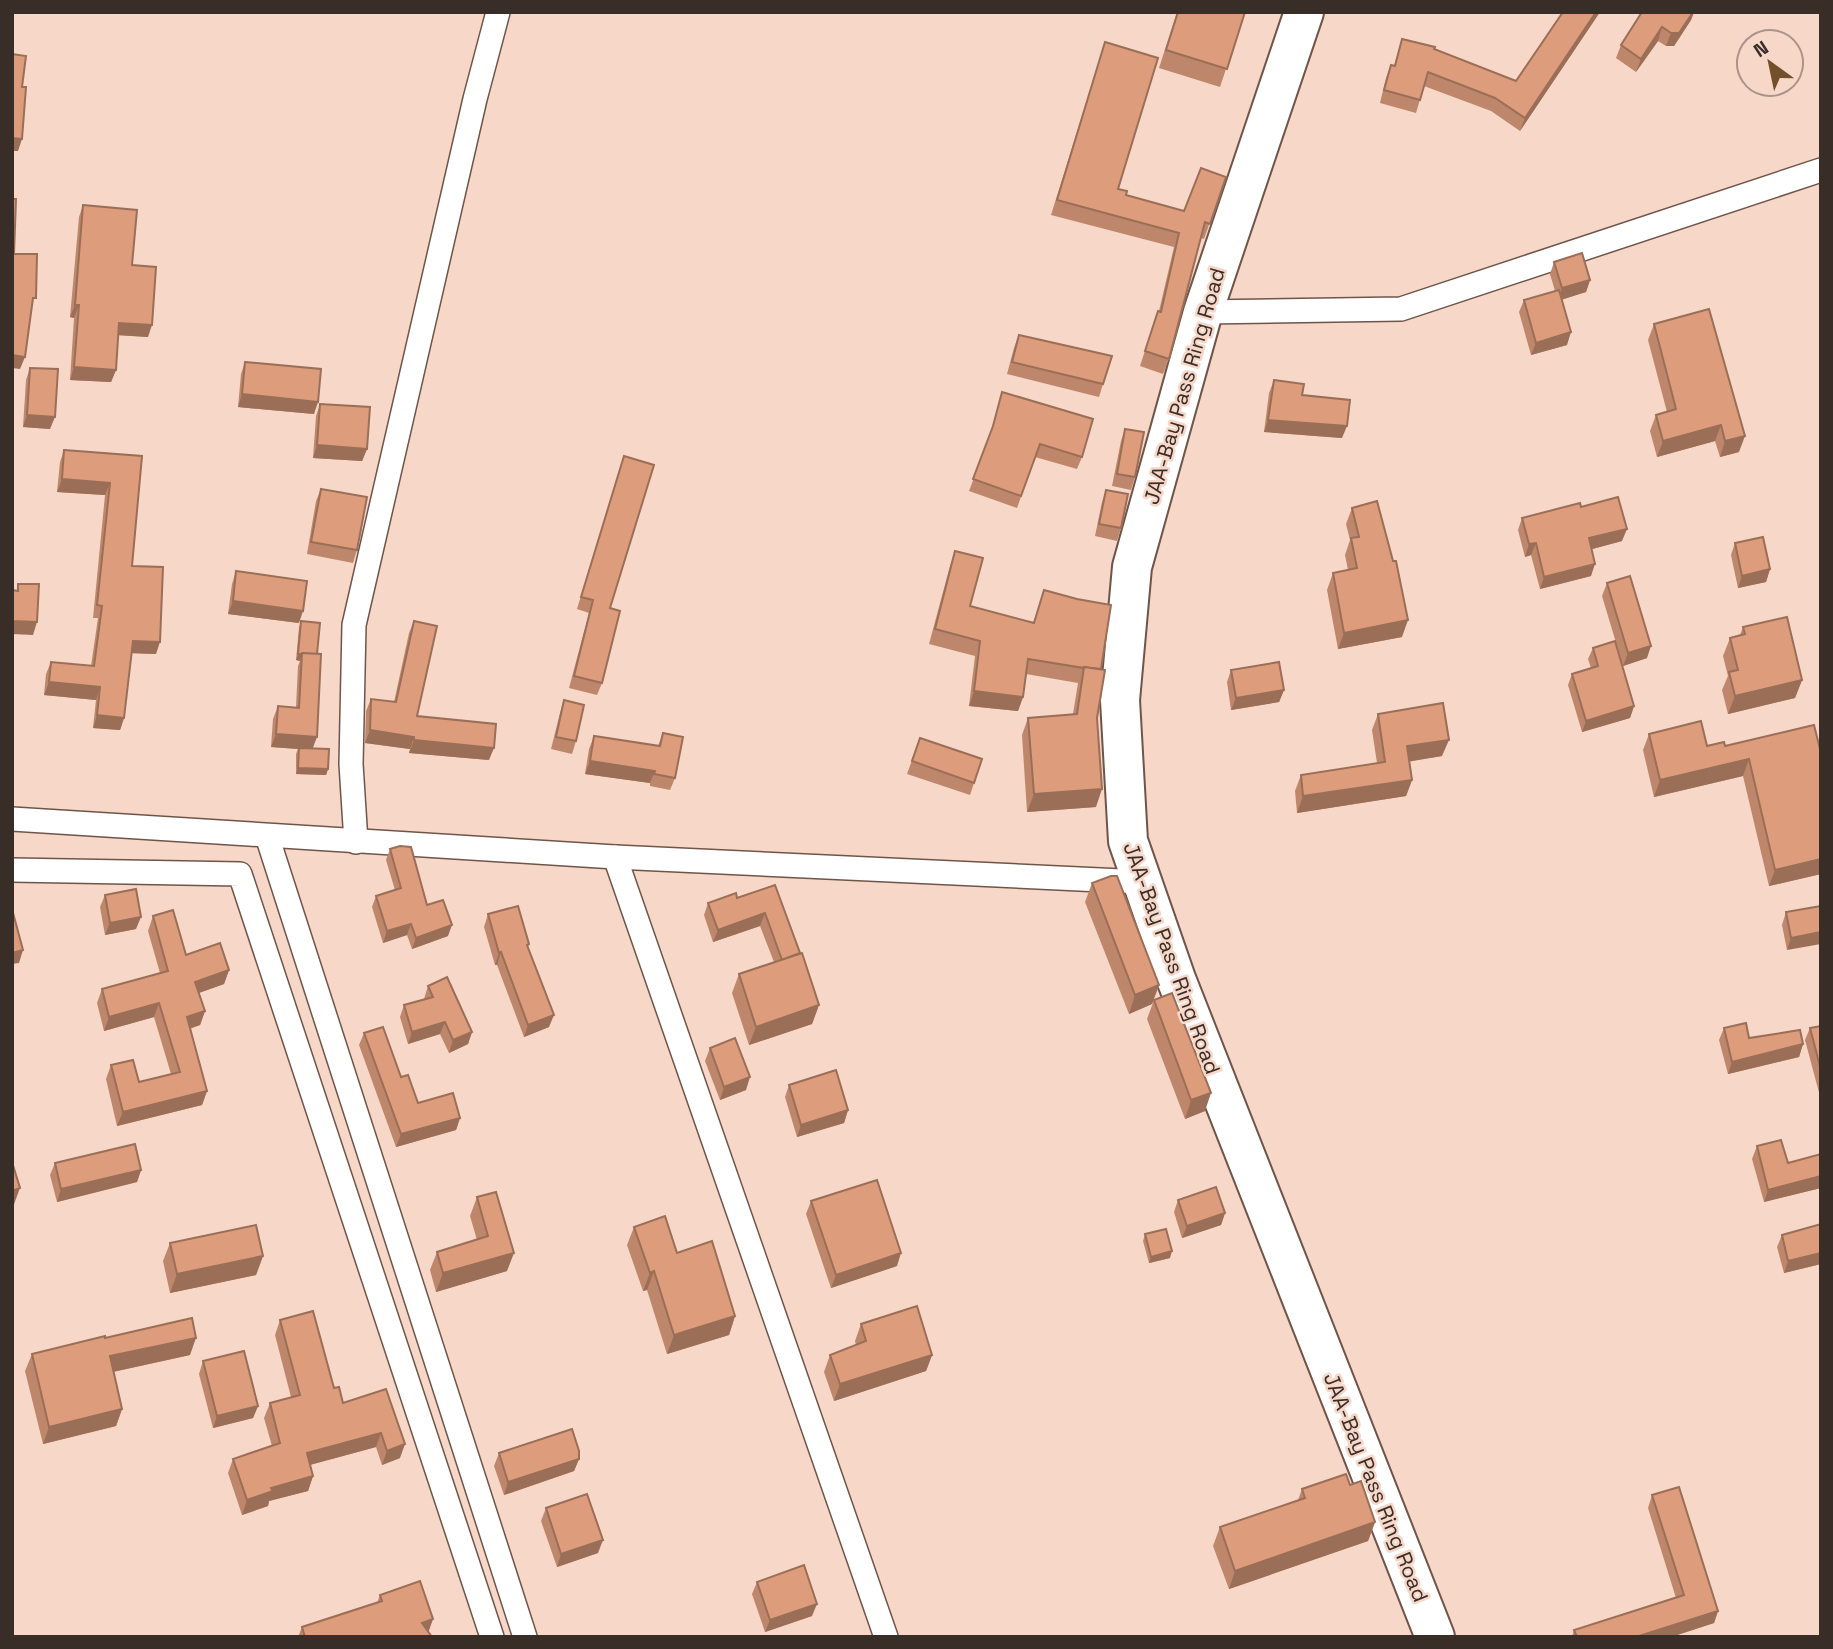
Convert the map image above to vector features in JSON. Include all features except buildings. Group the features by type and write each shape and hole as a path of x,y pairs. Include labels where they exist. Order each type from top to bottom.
{"highway":[{"name":"JAA-Bay Pass Ring Road","path":"1304,12 1203,312 1132,566 1120,700 1128,841 1177,979 1435,1637"}],"street":[{"path":"356,842 351,764 354,625 475,99 498,12"},
{"path":"1203,312 1401,309 1821,170"},
{"path":"12,819 615,857 1143,882"},
{"path":"267,836 525,1637"},
{"path":"615,857 886,1637"},
{"path":"12,870 240,874 492,1637"}]}
